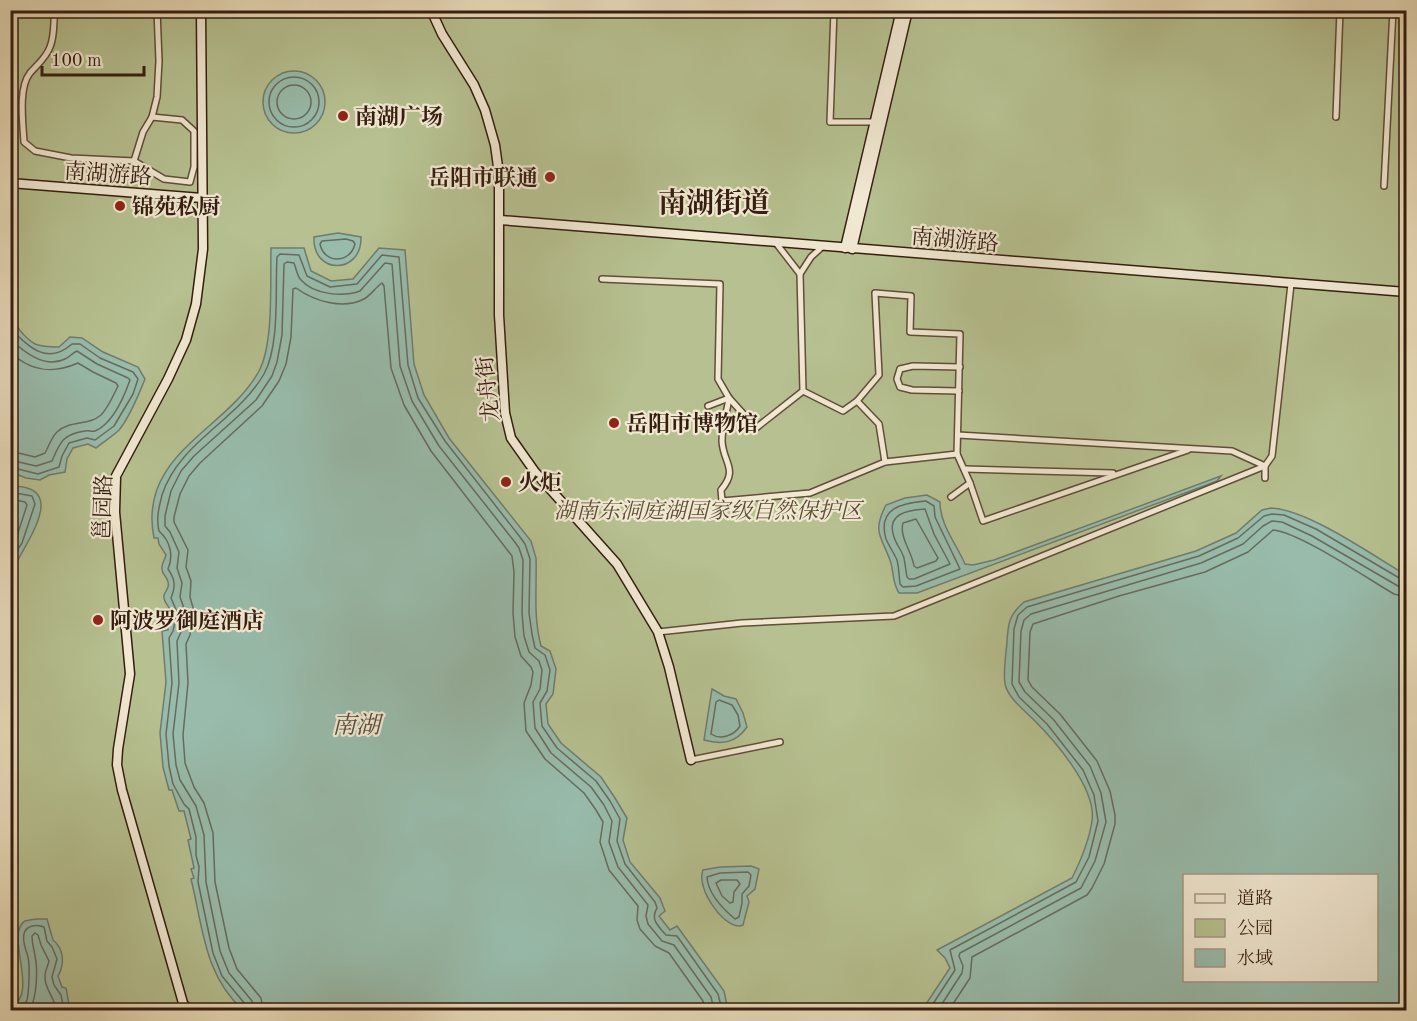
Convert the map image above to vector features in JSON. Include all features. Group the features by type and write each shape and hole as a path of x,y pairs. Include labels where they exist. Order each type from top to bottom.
{"street":[{"path":"55,10 54,32 50,49 29,75 23,96 24,142 35,151 71,158 134,161 164,179 190,182 194,167 194,131 182,120 152,117"},
{"path":"134,161 158,97 157,10"},
{"name":"邕园路","path":"188,1011 179,991 117,765 120,730 125,713 130,674 115,512 116,476 168,379 186,340 196,304 203,249 201,10"},
{"name":"龙舟街","path":"431,10 442,34 474,85 485,110 495,146 499,174 499,315 505,413 511,438 535,472 617,564 658,632 669,667 691,760"},
{"path":"834,10 830,122 875,122"},
{"path":"848,248 901,10"},
{"path":"848,248 908,10"},
{"path":"1336,117 1340,10"},
{"path":"1384,186 1392,10"},
{"name":"南湖游路","path":"10,183 202,198"},
{"name":"南湖游路","path":"500,220 1407,292"},
{"path":"776,243 800,274"},
{"path":"802,391 800,274 811,257 823,246"},
{"path":"602,279 720,284 718,379 729,398 756,428 802,391"},
{"path":"1265,478 1266,466 1272,456 1291,284"},
{"path":"802,391 843,411 857,401 879,375 875,293 911,296 910,332 960,334 957,454 965,469 983,521 1191,449"},
{"path":"959,391 912,390 900,387 897,379 900,369 913,366 960,367"},
{"path":"708,406 729,398"},
{"path":"729,398 722,443 731,469 729,481 721,490 722,501 810,494 885,462 957,454"},
{"path":"857,401 879,424 885,462"},
{"path":"958,435 1232,451 1266,466"},
{"path":"658,632 742,623 894,616 1266,466"},
{"path":"965,469 1119,474"},
{"path":"951,497 970,483"},
{"path":"691,760 780,742"}],"green space":[{"name":"湖南东洞庭湖国家级自然保护区","path":"10,11 1406,11 1406,1010 11,1010"}],"water":[{"path":"294,71 306,73 316,80 323,90 325,102 323,114 316,124 306,131 294,133 282,131 272,124 265,114 263,102 265,90 272,80 282,73"},
{"path":"338,233 361,237 359,249 354,258 346,264 337,266 328,264 321,258 315,249 314,237"},
{"name":"南湖","path":"271,248 304,248 311,271 331,281 353,279 379,248 405,250 414,364 424,395 449,438 531,541 536,558 536,613 541,646 550,651 556,669 553,694 546,704 548,724 561,743 601,777 615,798 627,818 623,840 630,862 660,898 665,911 659,916 670,930 677,926 724,991 728,1010 243,1010 220,982 202,932 191,879 194,878 191,869 194,868 188,840 191,839 184,811 179,811 172,790 169,790 163,767 160,733 166,682 162,631 168,630 167,622 171,613 164,599 168,586 162,567 166,555 158,538 154,538 152,509 159,485 171,464 245,392 259,371 264,359 269,328"},
{"path":"11,313 20,330 35,344 59,347 70,337 82,338 103,352 138,367 145,379 130,413 119,430 96,448 88,444 73,448 67,459 65,472 49,475 40,480 11,472"},
{"path":"1221,476 1217,481 917,593 899,593 890,560 879,534 879,522 886,505 905,498 927,495 940,502 949,534 965,564 973,565 994,560"},
{"path":"11,486 29,488 38,495 41,505 34,530 11,570"},
{"path":"1271,508 1286,511 1303,516 1340,535 1406,575 1406,1010 922,1010 950,968 945,958 937,950 1072,878 1091,828 1092,808 1073,766 1053,740 1017,704 1005,684 1008,630 1015,611 1024,602 1196,551 1236,533 1262,510"},
{"path":"712,689 724,696 736,699 743,713 747,727 738,736 728,741 704,740"},
{"path":"751,866 759,869 755,889 747,896 749,902 743,925 736,926 721,916 708,898 702,878 703,870"},
{"path":"47,919 53,940 61,952 62,962 58,976 62,987 66,988 70,1010 11,1010 11,1007 19,1000 22,990 23,978 18,938 20,928 25,921"}],"place":[{"name":"南湖广场","path":"343,116"},
{"name":"岳阳市联通","path":"550,177"},
{"name":"锦苑私厨","path":"120,206"},
{"name":"岳阳市博物馆","path":"614,423"},
{"name":"火炬","path":"506,482"},
{"name":"阿波罗御庭酒店","path":"98,620"}],"district":[{"name":"南湖街道","path":"714,202"}]}
